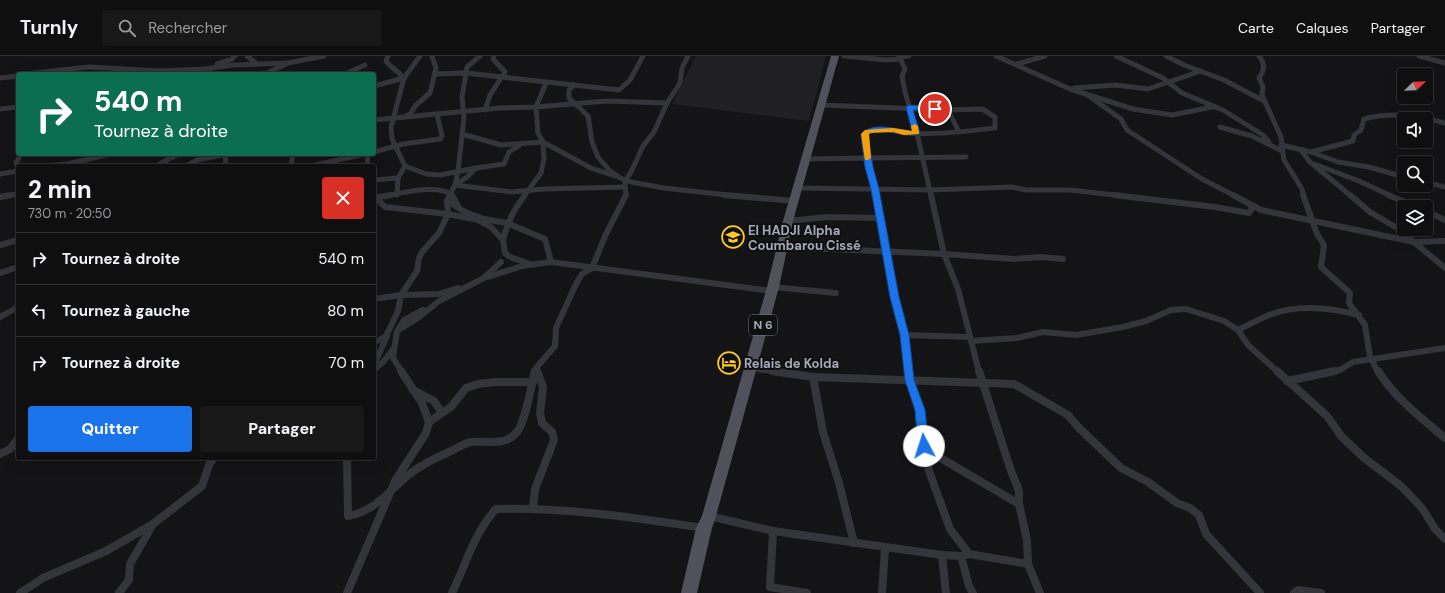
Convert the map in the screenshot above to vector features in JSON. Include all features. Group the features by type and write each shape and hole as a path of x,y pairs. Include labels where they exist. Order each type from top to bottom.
{"main road":[{"name":"N 6","path":"689,593 704,528 709,516 751,368 788,221 795,201 820,105 835,56"}],"street":[{"path":"200,72 204,69 232,59 235,56"},
{"path":"247,56 257,64"},
{"path":"272,72 288,63 292,56"},
{"path":"41,72 89,67 148,70 204,69 234,65 288,63 324,56"},
{"path":"388,56 386,61 388,64 397,70 404,78"},
{"path":"420,56 404,78 391,127 392,139 404,166 426,174 440,175 504,164 509,152 520,145"},
{"path":"404,118 410,114 416,105 430,94 436,68 432,56"},
{"path":"376,360 398,311 401,295 417,272 418,258 440,233 448,214 447,201 455,186 458,171 462,134 462,96 467,68 480,56"},
{"path":"484,110 490,95 505,72 493,59 494,56"},
{"path":"434,74 466,73 609,90 624,89 643,56"},
{"path":"348,460 348,516 359,514 389,494 408,475 435,458 471,442 494,443 508,440 517,432 524,416 536,368 555,346 556,328 582,274 592,268 606,234 626,197 625,184 643,146 654,132 667,103 680,83 682,68 688,56"},
{"path":"844,56 900,58 908,56"},
{"path":"996,56 1070,89 1133,109 1172,115 1198,111 1212,106"},
{"path":"1016,64 1045,56"},
{"path":"1116,56 1168,82 1182,93 1223,110 1263,135 1269,142"},
{"path":"1166,56 1224,80 1264,101"},
{"path":"1259,56 1262,58 1265,67 1263,74 1259,78 1263,87 1262,95 1278,127 1284,160 1302,189 1305,203 1317,234 1324,245 1321,267 1350,293 1349,303 1366,326 1367,342 1372,360 1392,392 1445,438"},
{"path":"1419,56 1445,63"},
{"path":"900,58 905,69 902,76 917,133 944,254 958,289 982,383 1007,455 1010,468 1020,491 1019,504 1027,540 1028,564 1040,593"},
{"path":"349,72 365,65"},
{"path":"140,72 148,70"},
{"path":"1070,89 1116,85 1148,89 1201,71"},
{"path":"0,78 16,76"},
{"path":"376,85 404,78"},
{"path":"502,272 502,262 505,253 503,240 507,223 512,212 541,173 544,159 543,142 538,133 536,107 546,83"},
{"path":"574,85 569,90 569,98 572,103 588,116 589,136 597,157 625,184"},
{"path":"1086,94 1121,119 1127,130 1202,179 1261,210 1414,242 1445,240"},
{"path":"376,120 572,103 607,101 667,103"},
{"path":"820,105 909,107 948,110 982,109 995,117 995,128 959,132 917,133 904,133 893,130 867,131 865,134 867,158 888,252 895,297 904,335 910,380 920,410 924,446 930,471 950,529 965,555 969,586 974,593"},
{"path":"0,109 16,107"},
{"path":"948,110 959,132"},
{"path":"1311,152 1353,141 1354,135 1361,130 1364,119 1374,116 1388,113 1400,114 1445,123"},
{"path":"376,151 395,146 440,139 442,136 437,114"},
{"path":"1220,126 1245,133 1282,148 1311,152 1338,162 1369,167 1397,175"},
{"path":"462,134 501,145 520,145 543,142 591,168 617,176 632,172"},
{"path":"1301,150 1310,162 1370,212 1397,228 1445,268"},
{"path":"67,164 105,156"},
{"path":"167,160 169,156"},
{"path":"161,164 175,156"},
{"path":"188,164 195,158 210,156"},
{"path":"321,164 357,156"},
{"path":"806,159 922,156 966,158"},
{"path":"90,164 90,162 96,158"},
{"path":"333,164 340,160"},
{"path":"1310,162 1359,181 1400,200"},
{"path":"397,195 398,178 404,166"},
{"path":"455,186 467,178 476,168"},
{"path":"0,174 16,171"},
{"path":"376,180 398,178"},
{"path":"455,186 476,187 488,191 526,192 542,189 625,184 795,201"},
{"path":"1433,184 1445,187"},
{"path":"532,186 542,189"},
{"path":"798,188 930,190 1012,187 1026,190 1070,190 1215,207 1248,213 1252,208 1250,205"},
{"path":"376,197 440,190 451,194 456,199 459,208"},
{"path":"0,197 16,194"},
{"path":"376,198 385,208 396,210 412,209 478,220 491,227 503,240"},
{"path":"447,201 484,219 507,223 545,239 551,262"},
{"path":"1433,214 1445,220"},
{"path":"788,221 827,218 880,218"},
{"path":"0,245 16,241"},
{"path":"782,247 944,254 1014,259 1042,257 1063,259"},
{"path":"505,253 509,257 530,264"},
{"path":"376,342 418,318 440,300 484,278 502,262"},
{"path":"376,300 401,295 439,294 502,272 530,264 551,262 592,268 606,268 652,276 772,289 836,293"},
{"path":"0,274 16,267"},
{"path":"0,317 16,308"},
{"path":"904,335 971,339 1017,338 1043,332 1076,335 1131,325 1146,321 1171,310 1186,309 1224,321 1238,330 1248,344 1327,416 1341,436 1363,457 1401,486 1422,508 1435,529 1445,539"},
{"path":"1238,330 1274,313 1291,310 1333,310 1359,315"},
{"path":"347,593 395,481 426,432 429,422 422,403 393,358 396,346 397,331"},
{"path":"376,368 396,346"},
{"path":"1287,381 1340,370 1353,362 1445,348"},
{"path":"533,508 535,489 554,440 552,432 542,423 540,413 543,387 536,368"},
{"path":"751,368 813,377 1014,384 1068,415 1078,427 1121,468 1148,482 1177,503 1190,508 1199,515 1206,534 1260,593"},
{"path":"813,377 823,432 839,483 854,543"},
{"path":"429,422 450,407 466,388 495,382 533,382"},
{"path":"413,390 434,401 442,413"},
{"path":"0,454 10,449 16,442"},
{"path":"924,446 944,460 1019,504"},
{"path":"20,593 43,578 106,551 153,524 202,486 209,465 213,460"},
{"path":"452,593 486,518 496,509 533,508 640,519 704,528"},
{"path":"709,516 773,531 885,548 942,555 965,555 1028,564"},
{"path":"119,593 129,580 130,564 153,524"},
{"path":"773,531 770,590 807,593"},
{"path":"882,593 885,548"},
{"path":"942,555 946,593"},
{"path":"1294,593 1298,590 1321,593"}],"shaded area":[{"path":"696,56 826,56 809,121 672,104"}],"slow traffic":[{"path":"868,158 865,134 867,131 893,130 904,133 917,133 915,126"}],"place":[{"name":"El HADJI Alpha Coumbarou Cissé","path":"733,237"},
{"name":"Relais de Kolda","path":"729,363"}],"route":[{"path":"924,446 920,410 910,380 904,335 895,297 888,252 867,158 865,134 867,131 871,130 893,130 904,133 917,133 909,107 935,109"}]}
